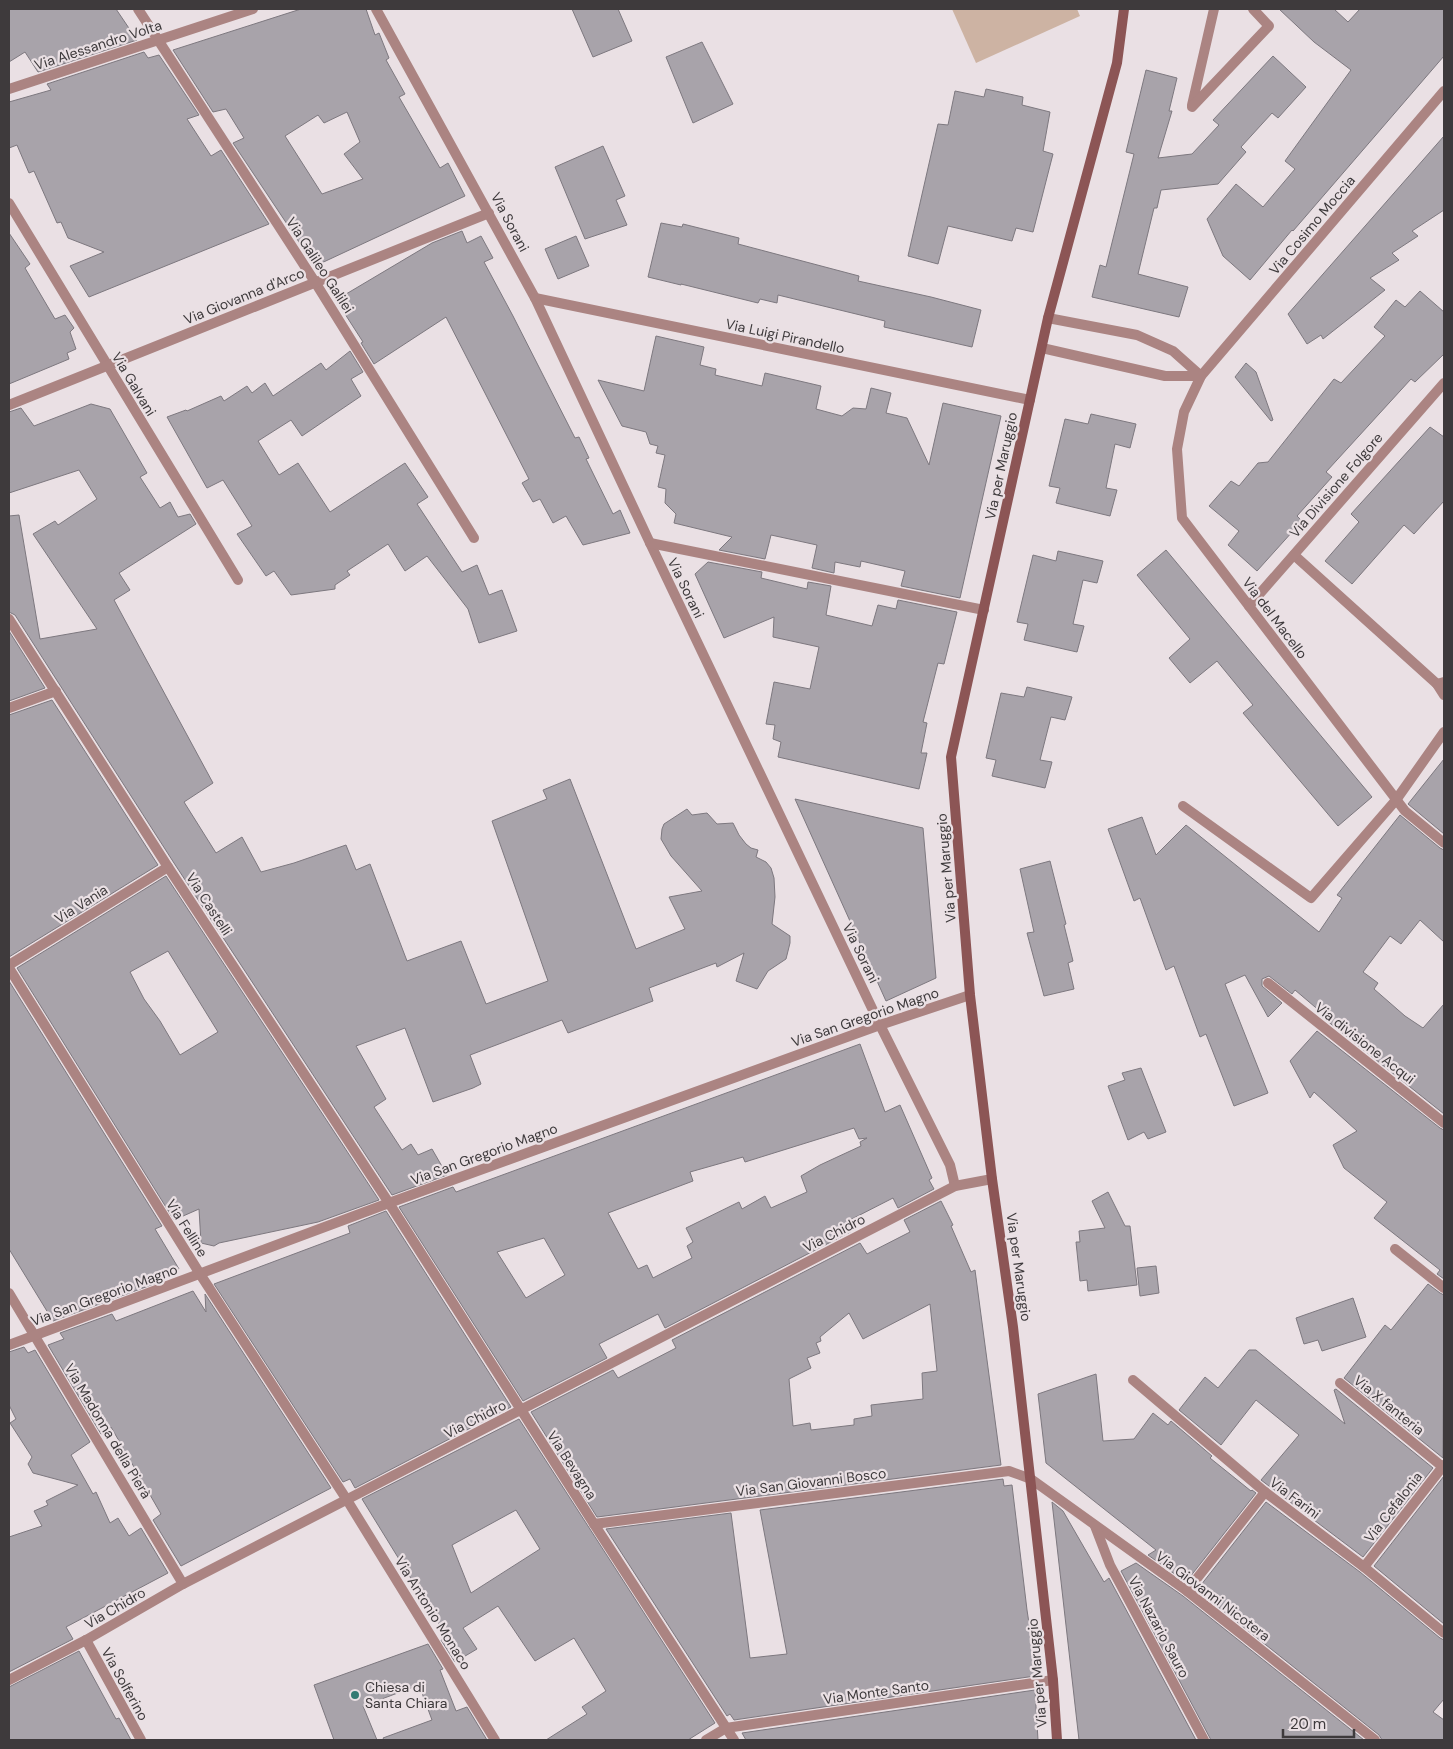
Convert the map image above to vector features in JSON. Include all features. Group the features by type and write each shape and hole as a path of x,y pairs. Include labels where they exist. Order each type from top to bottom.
{"street":[{"name":"Via Galileo Galilei","path":"138,9 315,282 474,538"},
{"name":"Via Alessandro Volta","path":"9,89 253,9"},
{"name":"Via Sorani","path":"376,9 535,298 880,1025 950,1165 955,1186"},
{"name":"Via per Maruggio","path":"1057,1740 1053,1680 1031,1479 970,995 951,757 1048,318 1116,63 1124,9"},
{"path":"1214,9 1192,107 1269,26 1253,9"},
{"name":"Via Cosimo Moccia","path":"1201,376 1444,91"},
{"name":"Via Galvani","path":"9,203 106,366 238,580"},
{"name":"Via Giovanna d'Arco","path":"9,405 489,213"},
{"name":"Via Luigi Pirandello","path":"535,298 1030,400"},
{"path":"1048,318 1136,335 1173,351 1201,376"},
{"path":"1042,348 1165,376 1201,376"},
{"name":"Via del Macello","path":"1201,376 1184,412 1177,449 1182,518 1396,800 1405,811 1444,843"},
{"name":"Via Divisione Folgore","path":"1249,606 1444,382"},
{"path":"650,543 984,610"},
{"path":"1294,555 1440,683 1444,695"},
{"name":"Via Castelli","path":"9,619 168,867 390,1203"},
{"path":"9,708 56,691"},
{"path":"1182,806 1310,898 1396,800 1444,732"},
{"name":"Via Vania","path":"9,966 168,867"},
{"name":"Via Felline","path":"9,966 200,1274 347,1500"},
{"name":"Via divisione Acqui","path":"1268,983 1444,1123"},
{"name":"Via San Gregorio Magno","path":"9,1345 390,1203 880,1025 970,995"},
{"name":"Via Chidro","path":"9,1680 86,1640 183,1584 522,1411 955,1186 992,1178"},
{"name":"Via Bevagna","path":"390,1203 734,1740"},
{"path":"1395,1249 1444,1288"},
{"name":"Via Madonna della Pierà","path":"9,1293 183,1584"},
{"name":"Via Farini","path":"1134,1380 1264,1492 1364,1567 1444,1633"},
{"name":"Via X fanteria","path":"1340,1383 1444,1467"},
{"name":"Via Cefalonia","path":"1364,1567 1444,1467"},
{"name":"Via San Giovanni Bosco","path":"594,1524 1009,1471 1031,1479"},
{"name":"Via Giovanni Nicotera","path":"1031,1479 1187,1591 1375,1740"},
{"path":"1187,1591 1264,1492"},
{"name":"Via Antonio Monaco","path":"347,1500 495,1740"},
{"name":"Via Nazario Sauro","path":"1094,1525 1110,1565 1204,1740"},
{"name":"Via Solferino","path":"86,1640 141,1740"},
{"name":"Via Monte Santo","path":"706,1740 726,1728 1053,1680"}],"shaded area":[{"path":"952,9 1077,9 1080,16 976,63"}],"building":[{"path":"9,9 116,9 137,40 38,72 25,52 9,62"},
{"path":"301,9 366,9 375,35 379,33 389,58 386,60 405,94 399,97 440,168 448,163 465,196 315,266 233,143 244,138 226,109 213,112 173,50","holes":["347,112 360,142 344,154 363,179 322,194 285,136 318,115 324,123"]},
{"path":"572,9 618,9 632,41 593,57"},
{"path":"1279,9 1334,9 1348,22 1360,9 1444,9 1444,56 1250,280 1223,256 1207,219 1236,184 1263,207 1295,169 1285,161 1351,70 1314,42"},
{"path":"702,42 733,104 693,123 666,57"},
{"path":"144,52 148,58 159,55 199,115 187,119 211,156 221,150 269,224 89,297 70,266 104,252 68,238 61,222 57,223 34,171 29,173 17,145 9,148 9,102 51,90 47,84"},
{"path":"1273,56 1306,87 1278,118 1272,113 1241,147 1246,152 1218,184 1161,190 1157,208 1154,208 1138,274 1188,287 1179,317 1092,297 1100,265 1106,267 1134,154 1126,152 1146,70 1177,78 1169,111 1172,111 1158,158 1192,154 1219,125 1213,120"},
{"path":"986,89 1023,97 1022,105 1050,112 1043,151 1053,154 1033,232 1016,228 1012,241 948,226 938,264 908,256 938,124 948,125 955,91 984,97"},
{"path":"1444,136 1444,210 1412,231 1418,236 1392,253 1399,260 1370,278 1385,290 1323,339 1321,335 1307,344 1288,314"},
{"path":"603,146 625,196 616,200 627,225 585,239 555,167"},
{"path":"661,223 682,227 683,224 739,238 738,244 859,276 858,281 981,310 972,347 884,327 885,321 778,295 777,303 760,299 758,303 648,277"},
{"path":"462,231 467,243 481,236 493,258 484,262 575,438 579,437 589,458 586,459 613,514 620,510 630,533 583,545 566,516 553,523 540,499 533,502 522,483 529,479 446,317 374,364 361,343 363,342 336,300 432,243"},
{"path":"9,233 30,264 25,268 55,319 65,315 74,328 70,332 76,349 67,353 69,359 9,384"},
{"path":"576,236 589,266 558,279 545,249"},
{"path":"1420,291 1444,312 1444,354 1415,382 1411,379 1326,472 1332,477 1297,516 1302,521 1257,571 1228,545 1239,531 1209,506 1231,481 1239,486 1258,463 1268,462 1334,379 1341,383 1385,336 1374,327 1396,300 1405,307"},
{"path":"656,336 704,347 700,365 716,369 715,375 762,386 765,373 821,386 816,409 842,416 853,408 866,409 871,388 891,393 886,413 907,418 929,465 943,403 1001,416 960,598 901,586 905,571 861,561 860,567 835,562 834,573 812,568 817,545 771,535 765,559 719,550 732,537 674,523 676,514 665,503 666,489 658,487 665,455 656,453 658,446 650,444 646,432 622,426 598,380 644,391"},
{"path":"350,351 363,372 351,379 361,396 302,436 291,420 258,441 279,475 298,463 330,512 405,463 428,497 417,504 462,572 477,565 489,595 502,590 517,631 479,643 468,609 427,556 405,571 388,544 347,571 350,575 335,585 335,589 291,595 274,571 266,576 237,534 252,526 223,480 207,488 167,417 187,411 221,396 224,401 247,386 252,393 265,383 273,396 321,363 326,370"},
{"path":"1246,363 1256,372 1273,420 1271,421 1235,377"},
{"path":"91,404 110,409 147,473 140,477 160,508 170,502 178,517 190,514 196,524 119,573 130,590 114,600 213,783 184,802 216,853 242,837 261,872 346,845 356,870 370,864 407,961 461,941 486,1004 548,981 492,821 547,799 543,790 570,779 636,949 685,929 669,897 702,891 671,856 661,839 664,824 687,809 692,815 707,813 717,824 733,823 746,844 758,850 756,857 766,862 771,868 774,878 775,897 772,924 790,936 786,959 768,971 757,989 736,981 744,953 717,967 716,963 649,988 653,1001 568,1033 562,1020 470,1055 481,1084 433,1102 405,1028 356,1046 386,1099 374,1107 402,1150 411,1144 418,1155 432,1149 447,1175 392,1195 174,863 15,615 9,612 9,516 19,515 40,639 97,629 33,534 55,521 58,525 97,499 79,470 9,493 9,412 21,408 34,426"},
{"path":"1091,414 1136,424 1130,448 1115,444 1106,488 1117,490 1110,516 1056,503 1060,488 1049,486 1065,419 1088,424"},
{"path":"1430,427 1444,437 1444,501 1414,534 1404,525 1352,584 1325,561 1359,522 1351,514"},
{"path":"1166,550 1372,797 1338,826 1243,713 1253,705 1217,661 1190,683 1169,658 1190,639 1137,575"},
{"path":"1058,551 1103,561 1097,583 1083,580 1073,624 1084,626 1077,652 1024,640 1028,624 1017,622 1033,555 1056,561"},
{"path":"708,562 762,572 761,578 807,589 808,582 831,586 826,615 872,626 878,605 896,609 898,600 957,612 944,664 938,663 923,722 927,723 921,753 927,753 919,789 778,757 781,742 773,739 775,725 766,724 774,682 810,689 819,647 773,637 774,617 724,638 695,574"},
{"path":"9,631 45,688 9,701"},
{"path":"1027,687 1072,697 1065,720 1051,717 1040,760 1052,762 1045,788 992,776 996,760 986,758 1001,693 1024,697"},
{"path":"52,700 158,865 9,957 9,715"},
{"path":"1444,759 1444,834 1408,804"},
{"path":"795,799 923,828 936,978 886,1001"},
{"path":"1400,815 1444,850 1444,942 1420,920 1401,944 1390,936 1363,972 1378,983 1374,989 1405,1016 1423,1028 1444,1004 1444,1114 1326,1020 1328,1018 1295,990 1292,994 1269,976 1262,979 1262,986 1282,1003 1268,1017 1245,975 1225,984 1268,1093 1234,1106 1206,1034 1200,1037 1174,966 1166,970 1140,898 1134,901 1108,829 1142,817 1156,855 1186,825 1319,932 1342,898 1337,895"},
{"path":"1050,861 1073,961 1068,963 1074,989 1044,996 1027,933 1034,932 1020,869"},
{"path":"166,876 379,1200 318,1222 219,1243 214,1246 201,1243 199,1209 174,1220 17,968","holes":["168,951 218,1032 180,1055 160,1021 144,999 130,972"]},
{"path":"9,981 162,1226 155,1229 179,1269 162,1281 53,1321 9,1249"},
{"path":"1317,1031 1444,1130 1444,1279 1437,1274 1440,1270 1374,1218 1387,1202 1344,1168 1333,1145 1357,1131 1314,1092 1310,1098 1290,1061"},
{"path":"860,1044 885,1112 900,1105 932,1178 929,1180 934,1189 898,1208 893,1198 846,1222 852,1231 665,1328 658,1314 599,1344 607,1358 523,1401 399,1207 453,1187 456,1192","holes":["854,1128 859,1139 867,1138 860,1142 861,1146 801,1176 807,1192 771,1208 765,1196 742,1209 739,1202 686,1228 693,1242 687,1246 692,1258 653,1278 647,1265 638,1269 608,1213 693,1181 690,1172 743,1157 745,1162","544,1238 565,1275 526,1298 497,1252"]},
{"path":"1141,1068 1166,1132 1148,1139 1144,1132 1128,1140 1108,1086 1125,1080 1122,1073"},
{"path":"1108,1192 1125,1226 1130,1226 1137,1285 1088,1291 1087,1280 1080,1281 1076,1242 1080,1242 1079,1231 1105,1228 1092,1201"},
{"path":"941,1201 953,1225 951,1226 971,1272 975,1270 1001,1465 597,1517 531,1412 613,1370 618,1378 676,1348 672,1340 860,1243 867,1254 910,1232 904,1220","holes":["930,1304 937,1371 922,1373 923,1399 871,1405 872,1416 854,1419 854,1425 811,1430 810,1423 793,1426 789,1379 811,1368 807,1358 820,1353 816,1343 821,1341 820,1337 849,1313 863,1339"]},
{"path":"386,1211 511,1407 355,1488 350,1479 343,1482 214,1284 350,1233 348,1226"},
{"path":"1156,1266 1159,1293 1140,1296 1137,1268"},
{"path":"1428,1284 1444,1295 1443,1458 1344,1378 1385,1325 1391,1330"},
{"path":"193,1291 206,1312 205,1294 331,1488 181,1566 153,1520 161,1514 111,1427 101,1434 48,1345 64,1339 60,1333 112,1314 116,1321"},
{"path":"1353,1298 1366,1337 1322,1351 1318,1340 1304,1344 1296,1318"},
{"path":"24,1347 28,1353 35,1350 90,1442 71,1455 93,1494 96,1492 110,1523 118,1518 129,1536 141,1528 168,1573 66,1627 73,1639 9,1672 9,1537 42,1526 34,1511 48,1505 46,1501 78,1485 33,1473 28,1464 32,1457 10,1423 16,1419 9,1405 9,1352"},
{"path":"1249,1350 1256,1350 1345,1424 1334,1390 1336,1389 1433,1468 1363,1557 1261,1480 1299,1435 1256,1400 1221,1445 1179,1410 1205,1377 1218,1388"},
{"path":"1096,1374 1103,1441 1134,1439 1153,1413 1168,1425 1171,1421 1212,1456 1210,1458 1256,1493 1186,1582 1148,1555 1156,1550 1046,1463 1038,1394"},
{"path":"519,1419 715,1723 688,1740 546,1740 587,1714 582,1707 606,1691 574,1638 535,1661 498,1606 463,1628 477,1649 455,1662 441,1640 447,1637 362,1499","holes":["516,1510 540,1549 471,1593 452,1545"]},
{"path":"1444,1476 1444,1624 1374,1566"},
{"path":"1003,1479 1004,1486 1012,1485 1036,1669 1034,1670 1035,1676 734,1720 730,1714 727,1716 606,1529 731,1513 750,1658 787,1654 760,1510"},
{"path":"1052,1502 1063,1511 1104,1582 1109,1578 1196,1740 1079,1740"},
{"path":"1266,1502 1360,1572 1444,1640 1444,1699 1433,1712 1444,1720 1444,1740 1382,1740 1379,1735 1197,1590"},
{"path":"1136,1563 1183,1596 1364,1740 1211,1740 1121,1571"},
{"name":"Chiesa di Santa Chiara","path":"428,1644 443,1669 440,1670 456,1711 467,1707 487,1740 384,1740 383,1738 432,1720 419,1685 363,1706 377,1740 334,1740 314,1685"},
{"path":"79,1651 116,1719 119,1718 131,1740 9,1740 9,1687"},
{"path":"1035,1690 1038,1740 746,1740 742,1733"}],"place":[{"name":"Chiesa di Santa Chiara","path":"355,1695"}]}
